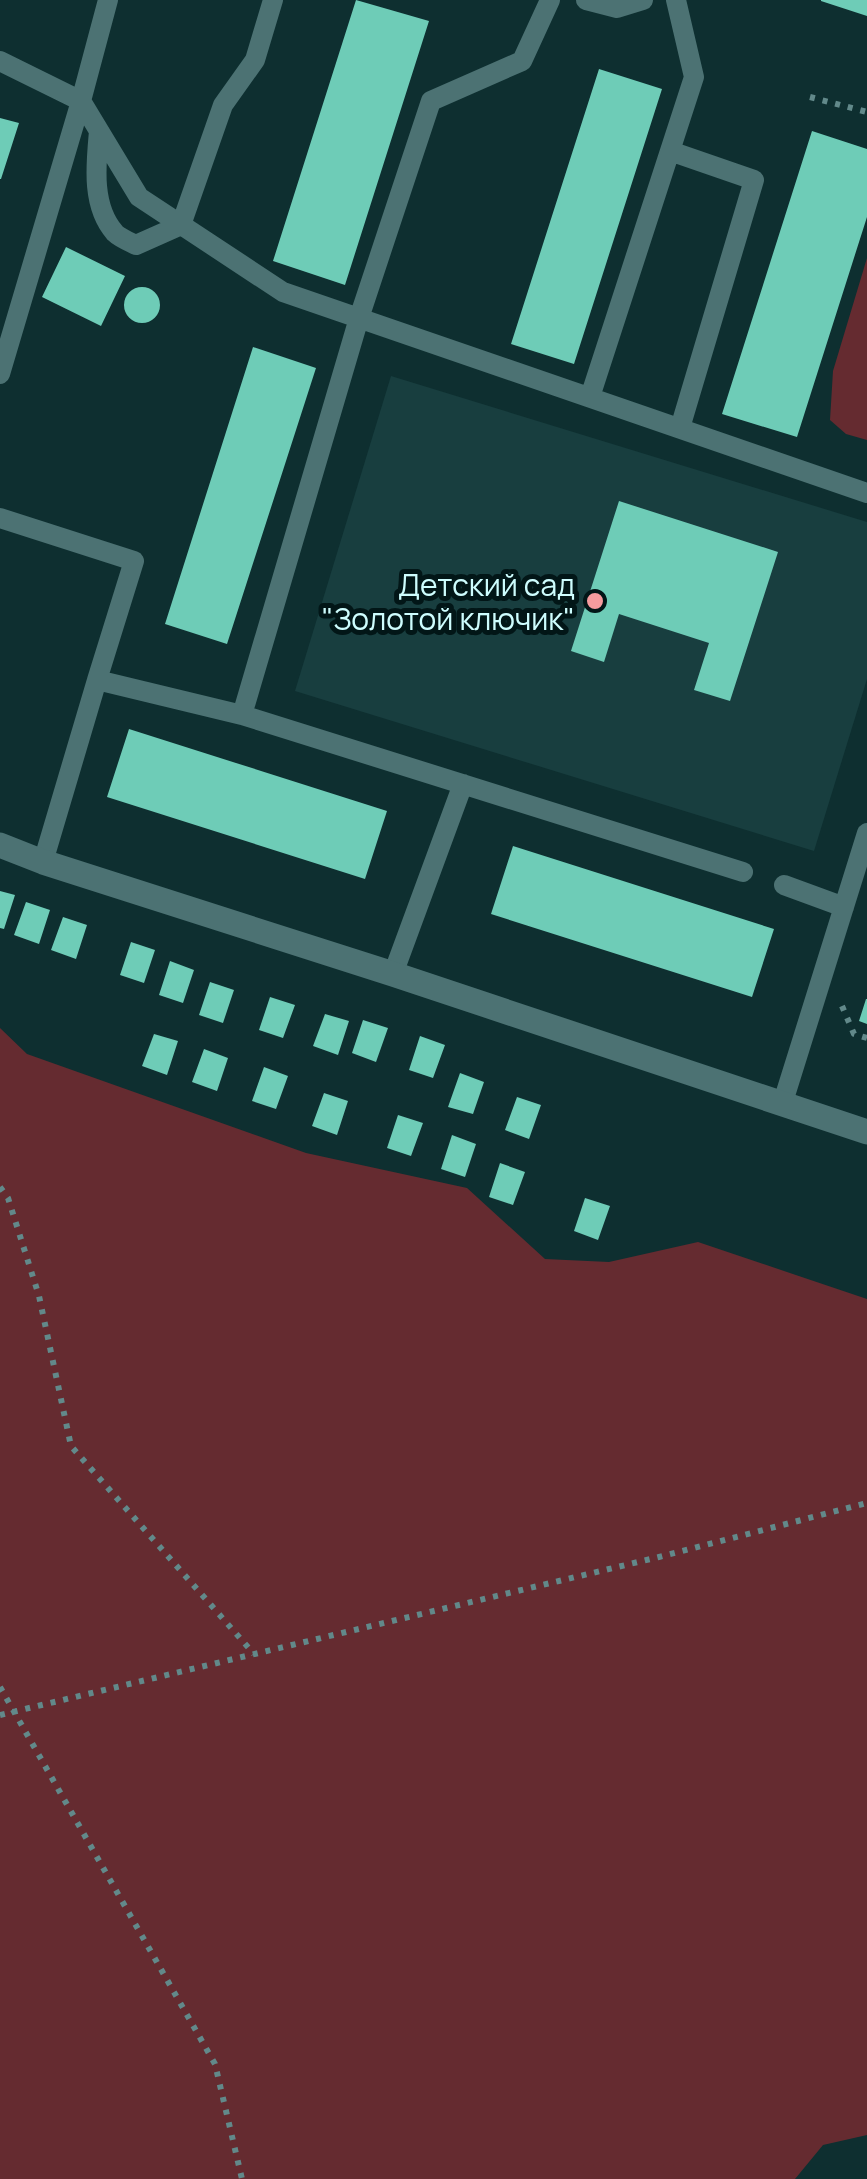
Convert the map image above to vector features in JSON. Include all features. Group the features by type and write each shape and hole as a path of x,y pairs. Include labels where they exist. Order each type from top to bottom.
{"street":[{"path":"0,845 867,1132"}],"lane":[{"path":"0,374 108,0"},
{"path":"99,131 96,164 100,206 116,234 136,245 181,225 223,105 255,60 273,0"},
{"path":"242,715 359,318 432,101 522,61 550,0"},
{"path":"586,0 616,8 643,0"},
{"path":"590,397 694,78 676,0"},
{"path":"0,61 81,100 138,197 283,292 867,492"},
{"path":"670,151 754,180 680,428"},
{"path":"0,518 134,562 44,862"},
{"path":"97,680 242,715 743,872"},
{"path":"393,974 463,784"},
{"path":"782,1105 867,833"},
{"path":"784,885 844,906"}],"path":[{"path":"810,97 867,112"},
{"path":"0,1187 8,1198 39,1296 71,1446 254,1654"},
{"path":"0,1715 659,1557 867,1503"},
{"path":"0,1686 215,2064 242,2179"}],"shaded area":[{"path":"867,258 867,440 846,434 830,420 833,371"},
{"name":"Детский сад \"Золотой ключик\"","path":"391,376 867,522 867,679 814,851 295,691"},
{"path":"0,1028 27,1054 306,1153 467,1188 545,1259 609,1262 698,1242 867,1299 867,2135 823,2145 795,2179 0,2179"}],"building":[{"path":"356,0 429,21 345,285 273,261"},
{"path":"867,0 867,16 821,1"},
{"path":"599,69 662,89 574,364 511,344"},
{"path":"0,118 19,123 1,179 0,179"},
{"path":"812,131 867,149 867,217 797,437 722,414"},
{"path":"66,247 125,276 101,326 42,297"},
{"path":"142,287 155,292 160,305 155,318 142,323 129,318 124,305 129,292"},
{"path":"253,347 316,368 227,644 165,624"},
{"path":"619,501 778,552 730,701 694,690 709,643 619,614 604,662 571,651"},
{"path":"129,729 387,811 365,879 107,797"},
{"path":"513,846 774,929 752,997 491,914"},
{"path":"0,891 15,895 4,929 0,928"},
{"path":"26,902 50,910 39,944 14,935"},
{"path":"63,917 87,925 76,959 51,950"},
{"path":"131,942 155,950 144,983 120,975"},
{"path":"170,961 194,970 183,1003 159,995"},
{"path":"210,982 234,990 223,1023 199,1015"},
{"path":"270,997 295,1005 283,1038 259,1030"},
{"path":"867,999 867,1024 859,1021"},
{"path":"325,1014 349,1021 338,1055 313,1046"},
{"path":"363,1020 388,1028 376,1062 352,1053"},
{"path":"154,1034 178,1041 167,1075 142,1066"},
{"path":"420,1036 445,1045 433,1078 409,1070"},
{"path":"204,1049 228,1058 217,1091 192,1082"},
{"path":"264,1067 288,1076 276,1109 252,1101"},
{"path":"460,1073 484,1082 473,1114 448,1107"},
{"path":"324,1093 348,1101 337,1135 312,1126"},
{"path":"517,1097 541,1105 529,1139 505,1130"},
{"path":"398,1115 423,1123 411,1156 387,1148"},
{"path":"452,1135 476,1144 465,1177 441,1169"},
{"path":"500,1163 525,1172 513,1205 489,1197"},
{"path":"585,1198 610,1206 598,1240 574,1231"}],"place":[{"name":"Детский сад \"Золотой ключик\"","path":"595,601"}]}
